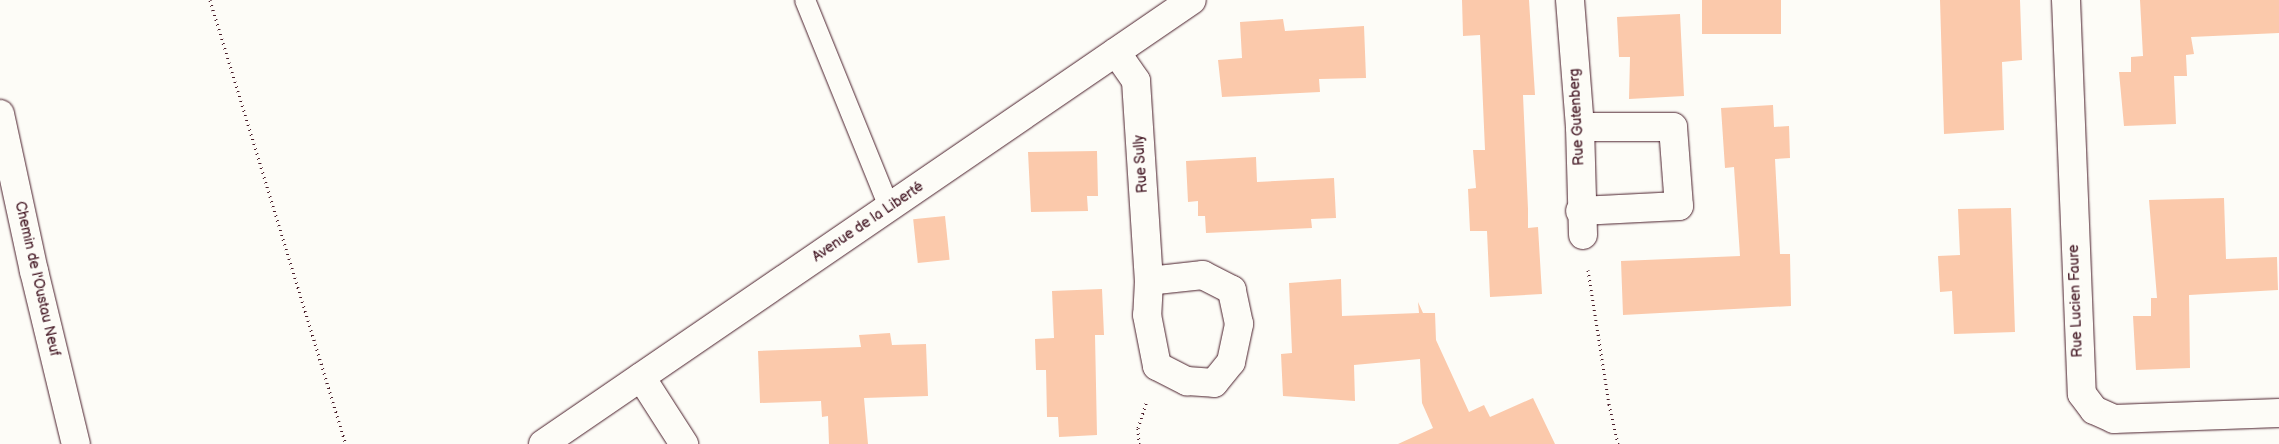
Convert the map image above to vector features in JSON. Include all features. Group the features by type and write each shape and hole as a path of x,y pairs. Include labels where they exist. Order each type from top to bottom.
{"street":[{"name":"Avenue de la Liberté","path":"544,444 1192,0"},
{"name":"Rue Gutenberg","path":"1570,0 1580,127 1582,223"},
{"name":"Rue Lucien Faure","path":"2066,0 2082,394 2094,410 2114,419 2279,413"},
{"name":"Rue Sully","path":"1116,52 1136,81 1150,282 1148,315 1158,366"},
{"name":"Chemin de l'Oustau Neuf","path":"0,114 34,271 76,444"},
{"path":"1580,127 1673,127 1679,206 1582,223"},
{"path":"1150,282 1203,275 1232,290 1239,324 1231,362 1214,383 1187,381 1158,366"},
{"path":"641,377 684,444"}],"lane":[{"path":"805,0 889,207"}],"path":[{"path":"210,0 346,444"},
{"path":"1582,223 1609,404 1618,444"},
{"path":"1139,444 1138,428 1158,366"}],"building":[{"path":"1462,0 1529,0 1535,95 1523,95 1528,228 1538,227 1542,294 1490,297 1487,231 1470,231 1468,189 1476,188 1473,150 1485,150 1480,35 1463,36"},
{"path":"1702,0 1781,0 1781,34 1702,34"},
{"path":"1940,0 2020,0 2022,60 2002,62 2004,130 1944,134"},
{"path":"2140,0 2279,0 2279,33 2191,37 2194,54 2186,55 2187,76 2174,76 2176,124 2124,126 2119,72 2131,72 2131,57 2143,56"},
{"path":"1680,14 1684,96 1629,99 1630,57 1619,57 1617,17"},
{"path":"1283,19 1285,31 1364,26 1366,78 1319,79 1320,92 1222,97 1218,60 1242,58 1240,22"},
{"path":"1773,105 1774,127 1789,126 1790,158 1775,159 1780,254 1790,254 1791,306 1623,315 1621,261 1740,256 1734,167 1725,168 1721,108"},
{"path":"1097,151 1098,196 1087,196 1088,211 1031,212 1028,152"},
{"path":"1256,157 1257,182 1334,178 1336,218 1311,219 1312,228 1206,233 1205,216 1198,216 1198,201 1188,202 1186,161"},
{"path":"2224,198 2226,259 2277,257 2278,290 2189,295 2190,368 2136,370 2133,316 2151,316 2151,298 2157,298 2149,200"},
{"path":"2011,208 2015,332 1954,334 1952,291 1940,292 1938,256 1960,255 1958,209"},
{"path":"945,216 950,260 918,263 913,219"},
{"path":"1341,279 1342,316 1419,313 1418,302 1423,313 1435,313 1436,340 1469,412 1484,405 1490,417 1533,398 1555,444 1398,444 1433,428 1422,403 1420,359 1354,365 1355,401 1283,396 1281,354 1292,353 1289,283"},
{"path":"1102,289 1104,335 1095,335 1097,435 1059,437 1058,417 1047,417 1046,370 1036,370 1035,339 1054,338 1052,291"},
{"path":"890,333 892,345 926,344 928,396 864,398 868,444 829,444 828,416 822,417 821,401 760,403 758,351 861,347 859,335"}]}
